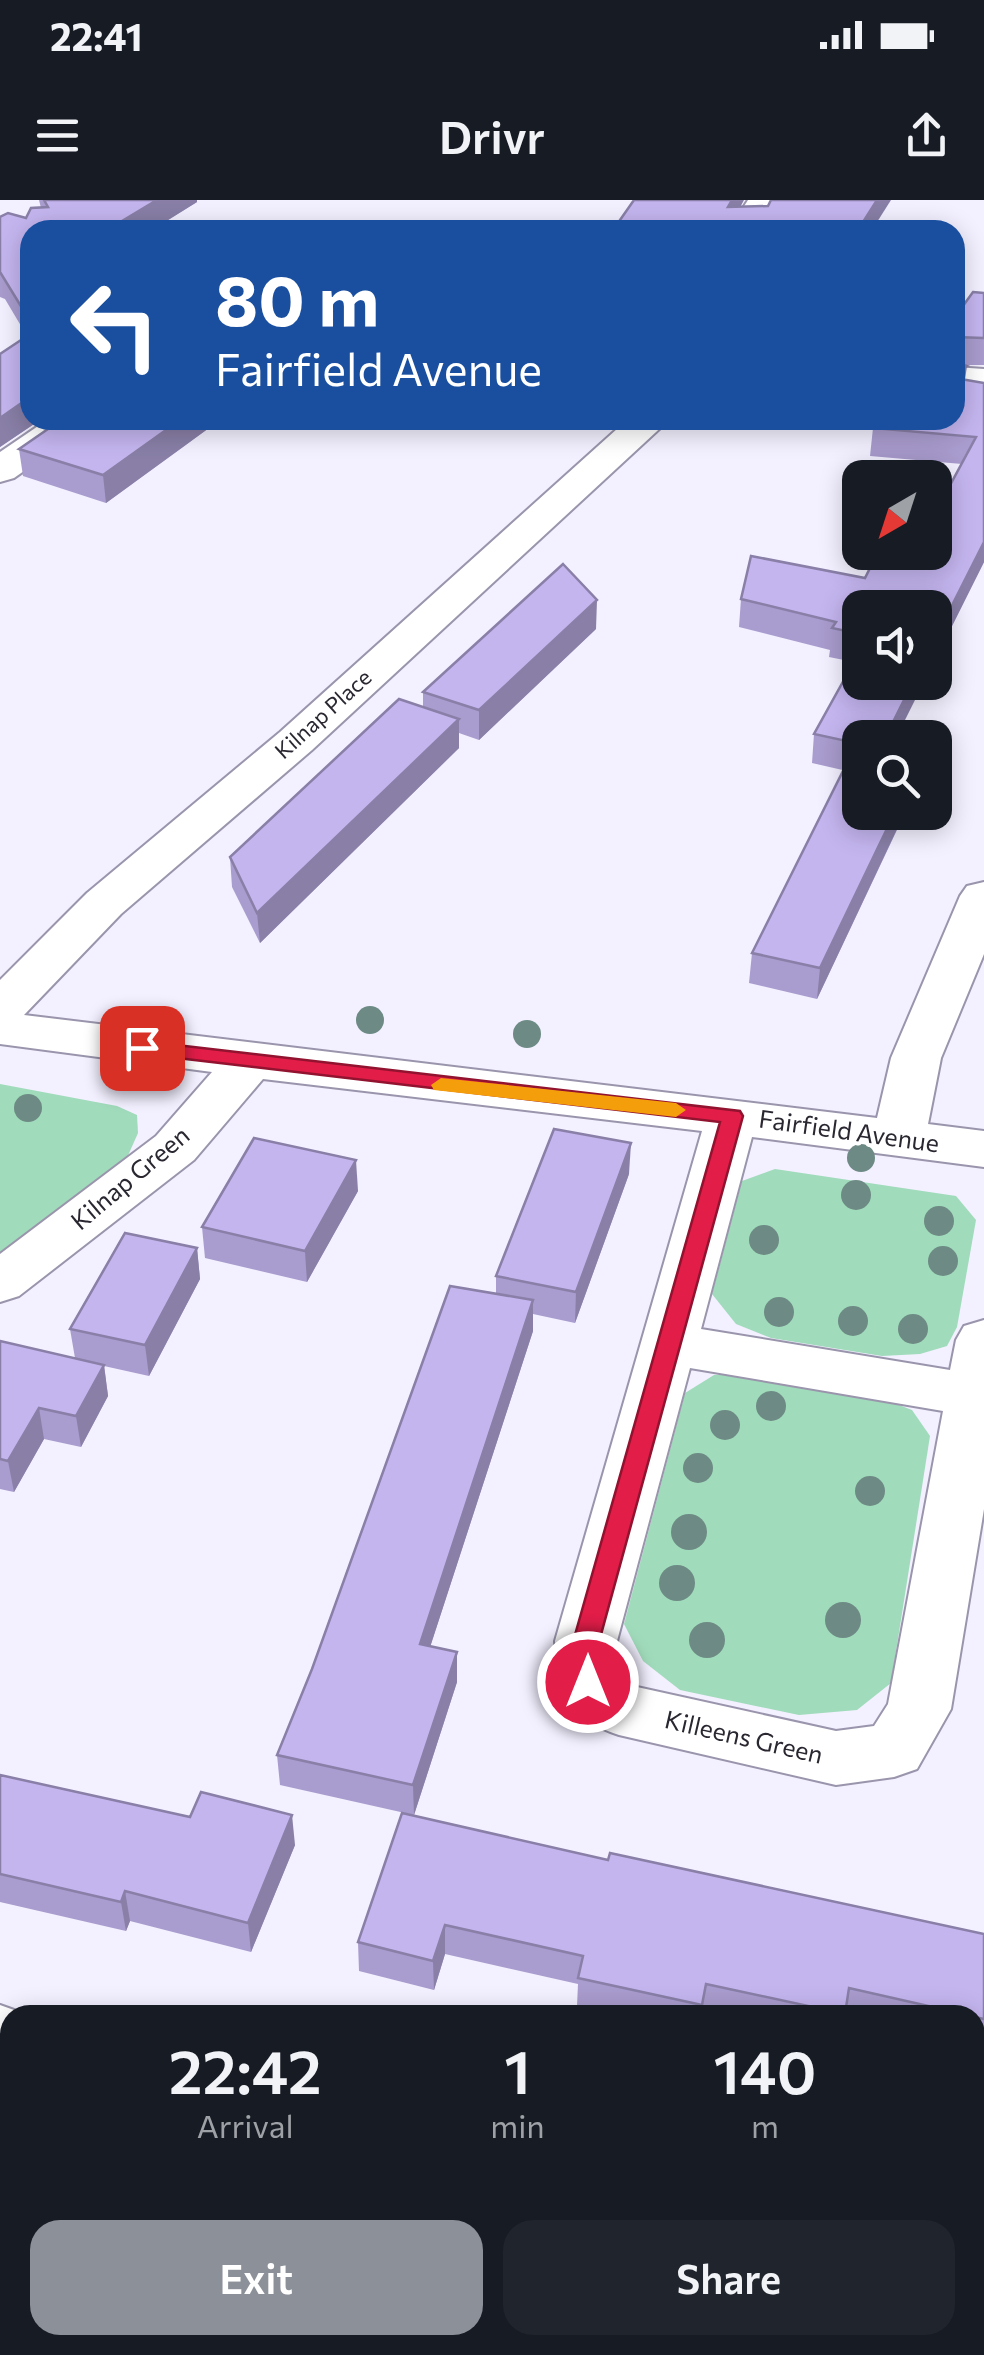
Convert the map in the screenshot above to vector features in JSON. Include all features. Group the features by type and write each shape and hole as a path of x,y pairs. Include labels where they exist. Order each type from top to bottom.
{"street":[{"path":"0,470 58,430"},
{"name":"Kilnap Place","path":"0,1011 38,963 297,740 541,513 638,430"},
{"path":"899,1138 916,1058 984,896"},
{"name":"Fairfield Avenue","path":"0,1028 250,1063 732,1116 984,1149"},
{"name":"Kilnap Green","path":"0,1282 174,1148 250,1063"},
{"name":"Killeens Green","path":"732,1116 586,1642 588,1682 619,1709 836,1758 894,1750 919,1709 979,1368"},
{"path":"668,1344 979,1368"}],"green space":[{"path":"0,1084 117,1106 137,1115 138,1133 126,1160 0,1257"},
{"path":"775,1169 956,1196 976,1220 957,1327 947,1346 920,1354 882,1356 771,1338 736,1324 712,1294 742,1181"},
{"path":"754,1373 878,1397 912,1410 930,1436 891,1683 857,1710 799,1715 680,1690 643,1661 624,1624 685,1393 714,1375"}],"building":[{"path":"44,200 157,200 124,220 20,220 20,305 0,272 0,217 8,213 26,218 31,208 48,207"},
{"path":"634,200 732,200 728,207 768,206 771,200 877,200 864,220 620,220"},
{"path":"973,292 984,293 984,338 965,337 965,303"},
{"path":"20,341 20,404 0,418 0,354"},
{"path":"965,380 984,383 984,542 952,605 952,590 842,590 842,630 832,628 836,622 741,599 751,556 865,578 869,570 952,570 952,481 976,437 896,430 965,430"},
{"path":"47,430 166,430 103,475 19,449"},
{"path":"563,564 597,600 479,710 423,692"},
{"path":"842,683 842,700 904,700 894,720 842,720 842,740 814,734"},
{"path":"399,699 459,719 257,913 230,857"},
{"path":"842,773 842,830 886,830 820,968 752,953"},
{"path":"554,1129 631,1143 576,1292 496,1276"},
{"path":"254,1138 356,1160 305,1251 202,1227"},
{"path":"125,1233 197,1248 145,1345 70,1329"},
{"path":"450,1286 533,1300 420,1644 457,1652 413,1785 277,1755 312,1669"},
{"path":"0,1341 104,1365 76,1416 39,1408 8,1461 0,1459"},
{"path":"0,1775 190,1817 201,1792 292,1815 248,1923 125,1891 121,1902 0,1874"},
{"path":"402,1813 608,1860 610,1853 984,1934 984,2005 924,2005 849,1988 846,2005 803,2005 706,1984 702,2005 578,1978 583,1956 445,1925 433,1961 358,1942"}],"slow traffic":[{"path":"441,1085 676,1110"}],"route":[{"path":"142,1048 732,1116 586,1642 588,1682"}]}
